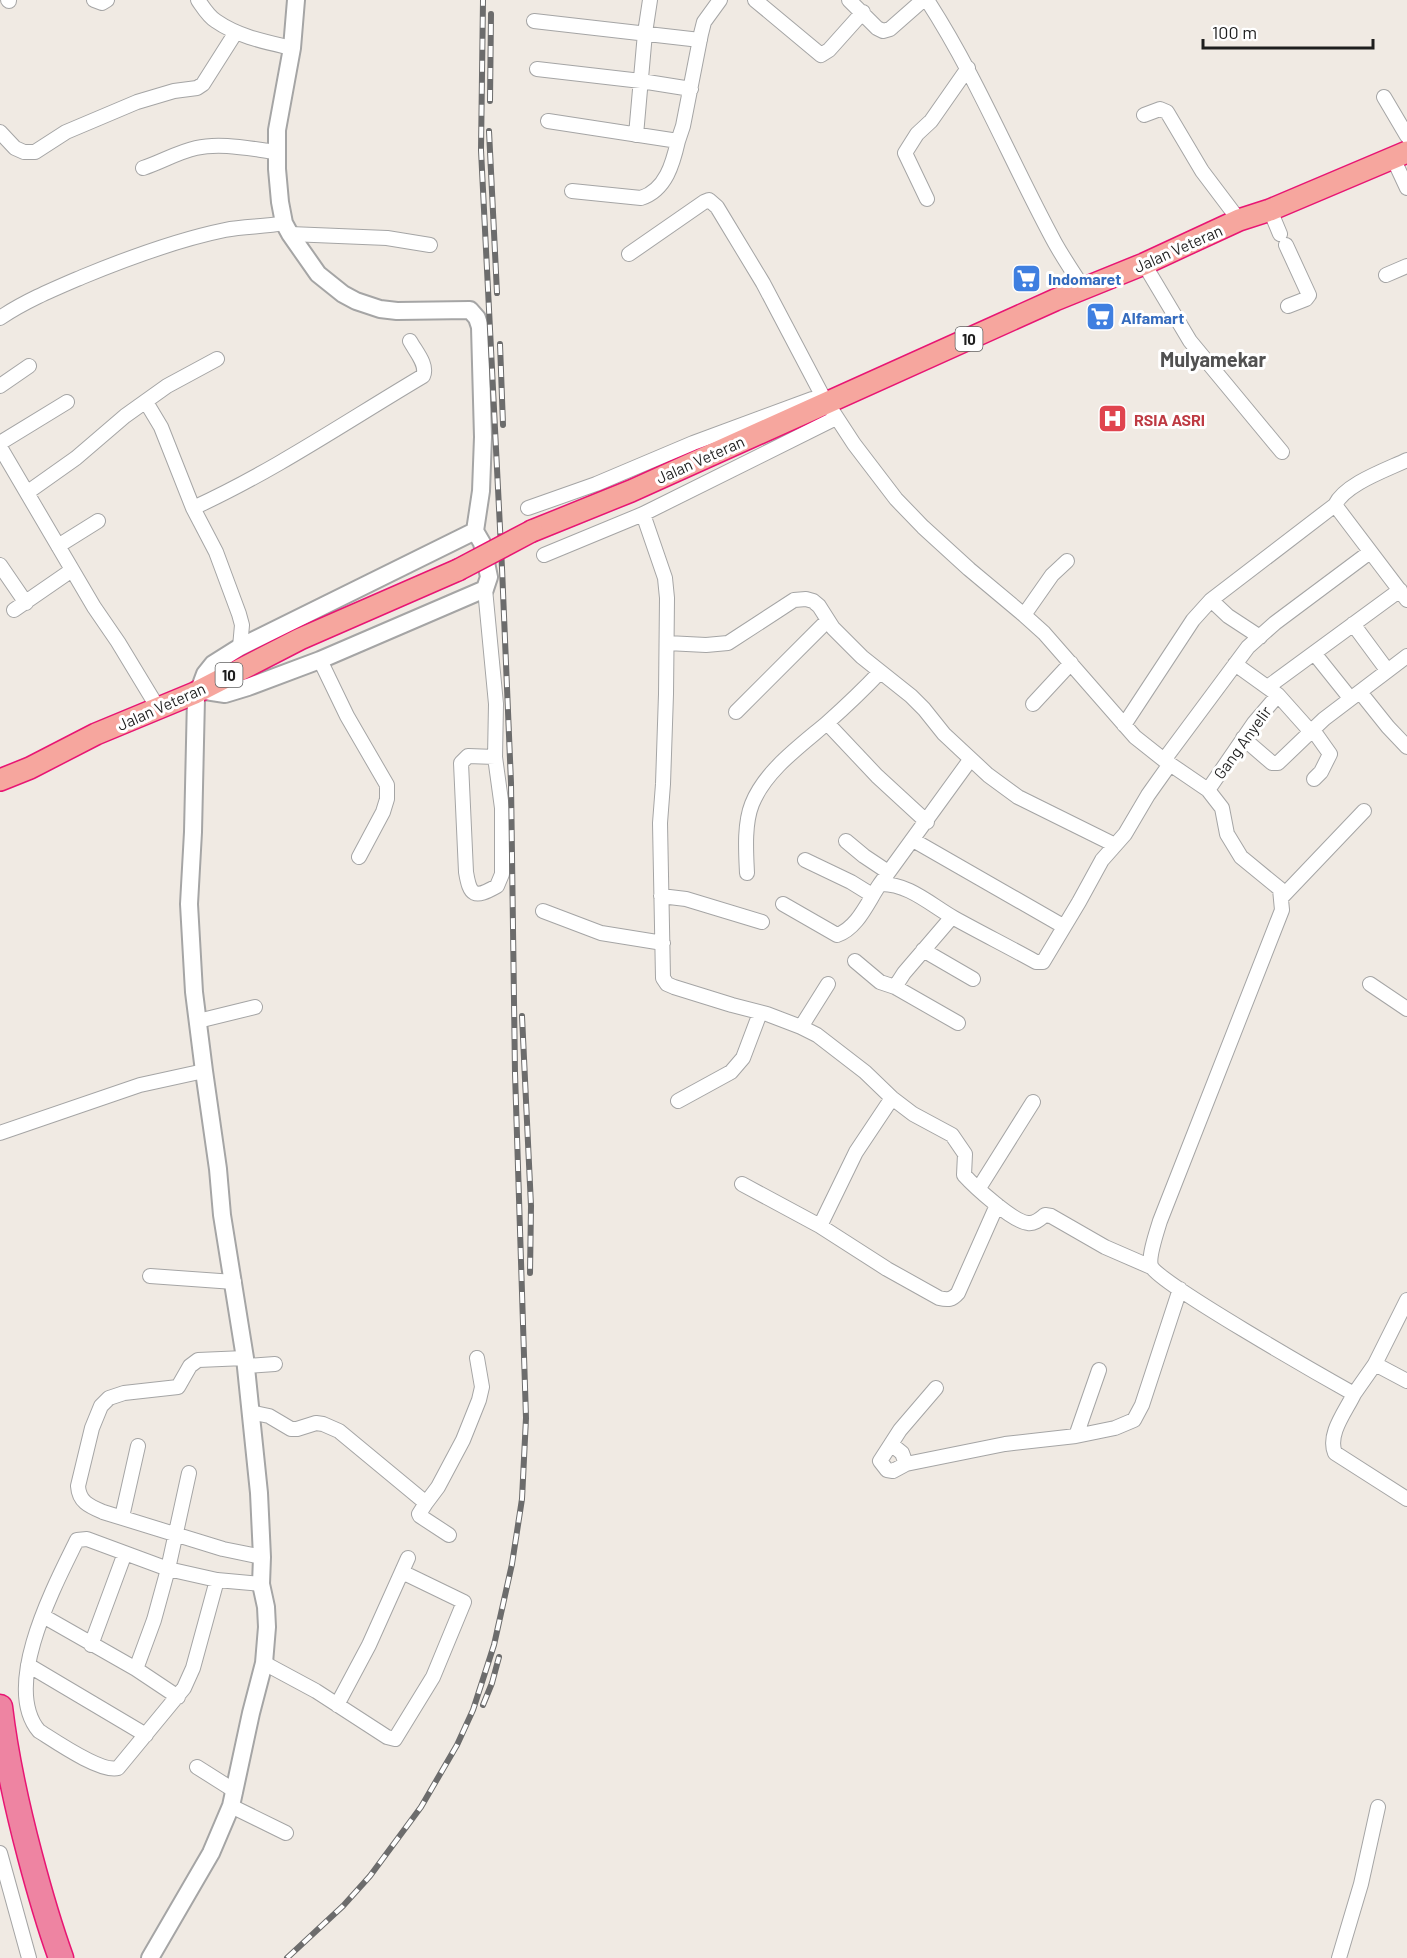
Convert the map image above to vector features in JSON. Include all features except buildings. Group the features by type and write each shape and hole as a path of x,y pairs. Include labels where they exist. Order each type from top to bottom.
{"highway":[{"name":"Jalan Veteran","path":"0,780 30,768 96,734 199,690 300,639 458,570 532,531 828,406 876,380 1144,264 1239,220 1270,210 1400,155"},
{"path":"0,1707 3,1738 15,1798 61,1958"},
{"path":"0,1782 22,1873 50,1958"}],"street":[{"path":"94,0 102,3 107,0"},
{"path":"198,0 216,21 236,32 259,41 292,48"},
{"path":"296,0 292,48 277,130 276,152 280,202 287,229 318,274 343,294 356,301 380,309 397,311 470,310 477,318 480,327 483,437 481,490 475,531 482,543 489,578 485,589 496,704 495,756 502,808 502,874 497,886 481,894 474,893 469,888 466,872 461,763 468,756 495,756"},
{"path":"636,135 650,0"},
{"path":"572,191 641,198 662,184 672,163 683,126 704,22 720,0"},
{"path":"755,0 821,55 829,50 863,12"},
{"path":"849,0 883,31 890,29 925,0 950,35 1055,244 1084,289"},
{"path":"534,21 700,40"},
{"path":"0,132 15,148 24,152 35,152 66,132 138,102 174,91 197,88 203,84 236,32"},
{"path":"927,199 906,158 906,150 917,134 931,121 968,68"},
{"path":"537,69 691,89"},
{"path":"1384,97 1407,136"},
{"path":"1144,115 1160,109 1167,112 1203,171 1239,220"},
{"path":"548,121 678,141"},
{"path":"143,168 186,150 203,146 276,152"},
{"path":"1400,155 1407,188"},
{"path":"629,254 704,202 709,200 712,202 763,283 828,406 854,444 901,504 969,569 1024,615 1071,663 1141,742 1208,790 1222,808 1227,834 1241,857 1280,889 1282,910 1160,1221 1150,1258 1151,1267 1155,1273 1259,1339 1354,1394"},
{"path":"1270,210 1309,295 1306,299 1288,306"},
{"path":"0,318 57,287 133,257 222,231 246,227 267,227 387,237 430,245"},
{"path":"1144,264 1190,341 1282,452"},
{"path":"1386,275 1407,266"},
{"path":"193,508 292,456 423,376 425,371 422,361 410,341"},
{"path":"28,492 76,458 124,416 167,386 217,359"},
{"path":"0,386 29,366"},
{"path":"67,402 0,445 5,464 28,492 72,570 158,708"},
{"path":"146,402 161,427 193,508 216,552 242,625 240,647"},
{"path":"528,508 596,484 693,443 828,406"},
{"path":"544,555 643,514 828,406"},
{"path":"1124,724 1193,620 1211,600 1335,505 1338,498 1352,488 1407,460"},
{"path":"1335,505 1403,595"},
{"path":"643,514 665,578 667,643 660,823 659,943 663,978 667,984 760,1013 817,1035 865,1072 892,1098 924,1121 952,1136 965,1154 964,1175 997,1205 1022,1222 1035,1222 1045,1215 1051,1216 1090,1239 1151,1267"},
{"path":"58,546 98,521"},
{"path":"150,1958 212,1853 233,1798 250,1713 264,1663 267,1627 261,1584 259,1493 246,1362 222,1215 194,992 189,904 196,698 205,674 213,664 240,647 475,531"},
{"path":"804,860 851,882 876,890 895,885 1040,963 1045,959 1102,860 1125,834 1167,762 1248,648 1275,622 1370,552"},
{"path":"1024,615 1052,575 1066,561"},
{"path":"0,566 20,607 72,570"},
{"path":"199,690 225,694 320,660 485,589"},
{"name":"Gang Anyelir","path":"1208,790 1254,723 1273,690 1314,652 1353,624 1403,595"},
{"path":"667,643 728,644 794,600 813,601 819,606 827,621 862,657 924,708 944,734 970,760 1018,797 1115,845"},
{"path":"1211,600 1228,616 1260,637"},
{"path":"736,712 827,621"},
{"path":"1353,624 1387,670"},
{"path":"1314,652 1407,747"},
{"path":"1243,738 1272,763 1281,762 1312,731 1407,656"},
{"path":"320,660 347,716 387,785 387,800 383,812 359,857"},
{"path":"1033,704 1071,663"},
{"path":"1236,664 1273,690 1312,731 1330,754 1321,772 1314,779"},
{"path":"747,873 746,838 752,805 773,772 880,672"},
{"path":"827,723 877,776 927,822"},
{"path":"783,904 837,935 841,933 855,922 888,872 927,822 938,802 970,760"},
{"path":"1282,897 1364,811"},
{"path":"913,840 1063,927"},
{"path":"846,841 888,872"},
{"path":"661,896 686,899 762,922"},
{"path":"543,911 613,936 659,943"},
{"path":"895,987 904,973 952,917"},
{"path":"923,950 973,980"},
{"path":"855,962 880,982 895,987 957,1023"},
{"path":"801,1027 828,984"},
{"path":"1370,984 1407,1009"},
{"path":"198,1022 255,1007"},
{"path":"678,1101 731,1072 742,1058 760,1013"},
{"path":"0,1133 140,1085 204,1071"},
{"path":"820,1226 856,1152 892,1098"},
{"path":"979,1188 1033,1102"},
{"path":"742,1184 820,1226 887,1269 939,1298 948,1300 958,1293 997,1205"},
{"path":"150,1276 234,1282"},
{"path":"936,1388 900,1430 881,1458 882,1466 887,1470 893,1471 906,1464 1005,1444 1076,1436 1115,1428 1134,1420 1142,1405 1180,1289"},
{"path":"1407,1300 1375,1364 1354,1394 1332,1441 1335,1453 1407,1499"},
{"path":"449,1535 419,1514 438,1487 463,1440 478,1400 482,1387 477,1358"},
{"path":"262,1557 223,1549 175,1535 88,1506 78,1496 78,1486 92,1428 101,1406 109,1398 124,1393 178,1387 190,1366 198,1360 275,1364"},
{"path":"1375,1364 1407,1382"},
{"path":"1076,1436 1099,1370"},
{"path":"250,1412 269,1416 291,1429 316,1423 339,1431 426,1503"},
{"path":"891,1444 902,1453 906,1464"},
{"path":"122,1517 138,1446"},
{"path":"136,1669 154,1620 168,1569 189,1473"},
{"path":"217,1580 193,1668 184,1689 122,1764 113,1770 108,1769 39,1731 31,1720 27,1693 28,1665 33,1641 77,1540 87,1539 168,1569 217,1580 261,1584"},
{"path":"92,1645 125,1553"},
{"path":"264,1663 316,1691 338,1705 393,1740 397,1738 433,1677 464,1602 405,1565 369,1645 338,1705"},
{"path":"43,1616 136,1669 178,1698"},
{"path":"28,1665 146,1735"},
{"path":"197,1767 233,1798 286,1833"},
{"path":"1339,1958 1361,1884 1378,1807"},
{"path":"0,1853 3,1879 29,1958"}],"railway":[{"path":"287,1958 343,1906 370,1876 421,1807 457,1745 473,1710 494,1645 512,1564 522,1499 526,1418 515,1073 511,783 481,150 483,0"},
{"path":"490,101 491,14"},
{"path":"489,131 497,293"},
{"path":"500,344 503,425"},
{"path":"522,1016 531,1206 530,1273"},
{"path":"483,1705 499,1657"}],"place":[{"name":"Indomaret","path":"1027,278"},
{"name":"Alfamart","path":"1100,317"},
{"name":"RSIA ASRI","path":"1113,419"}],"district":[{"name":"Mulyamekar","path":"1213,359"}]}
